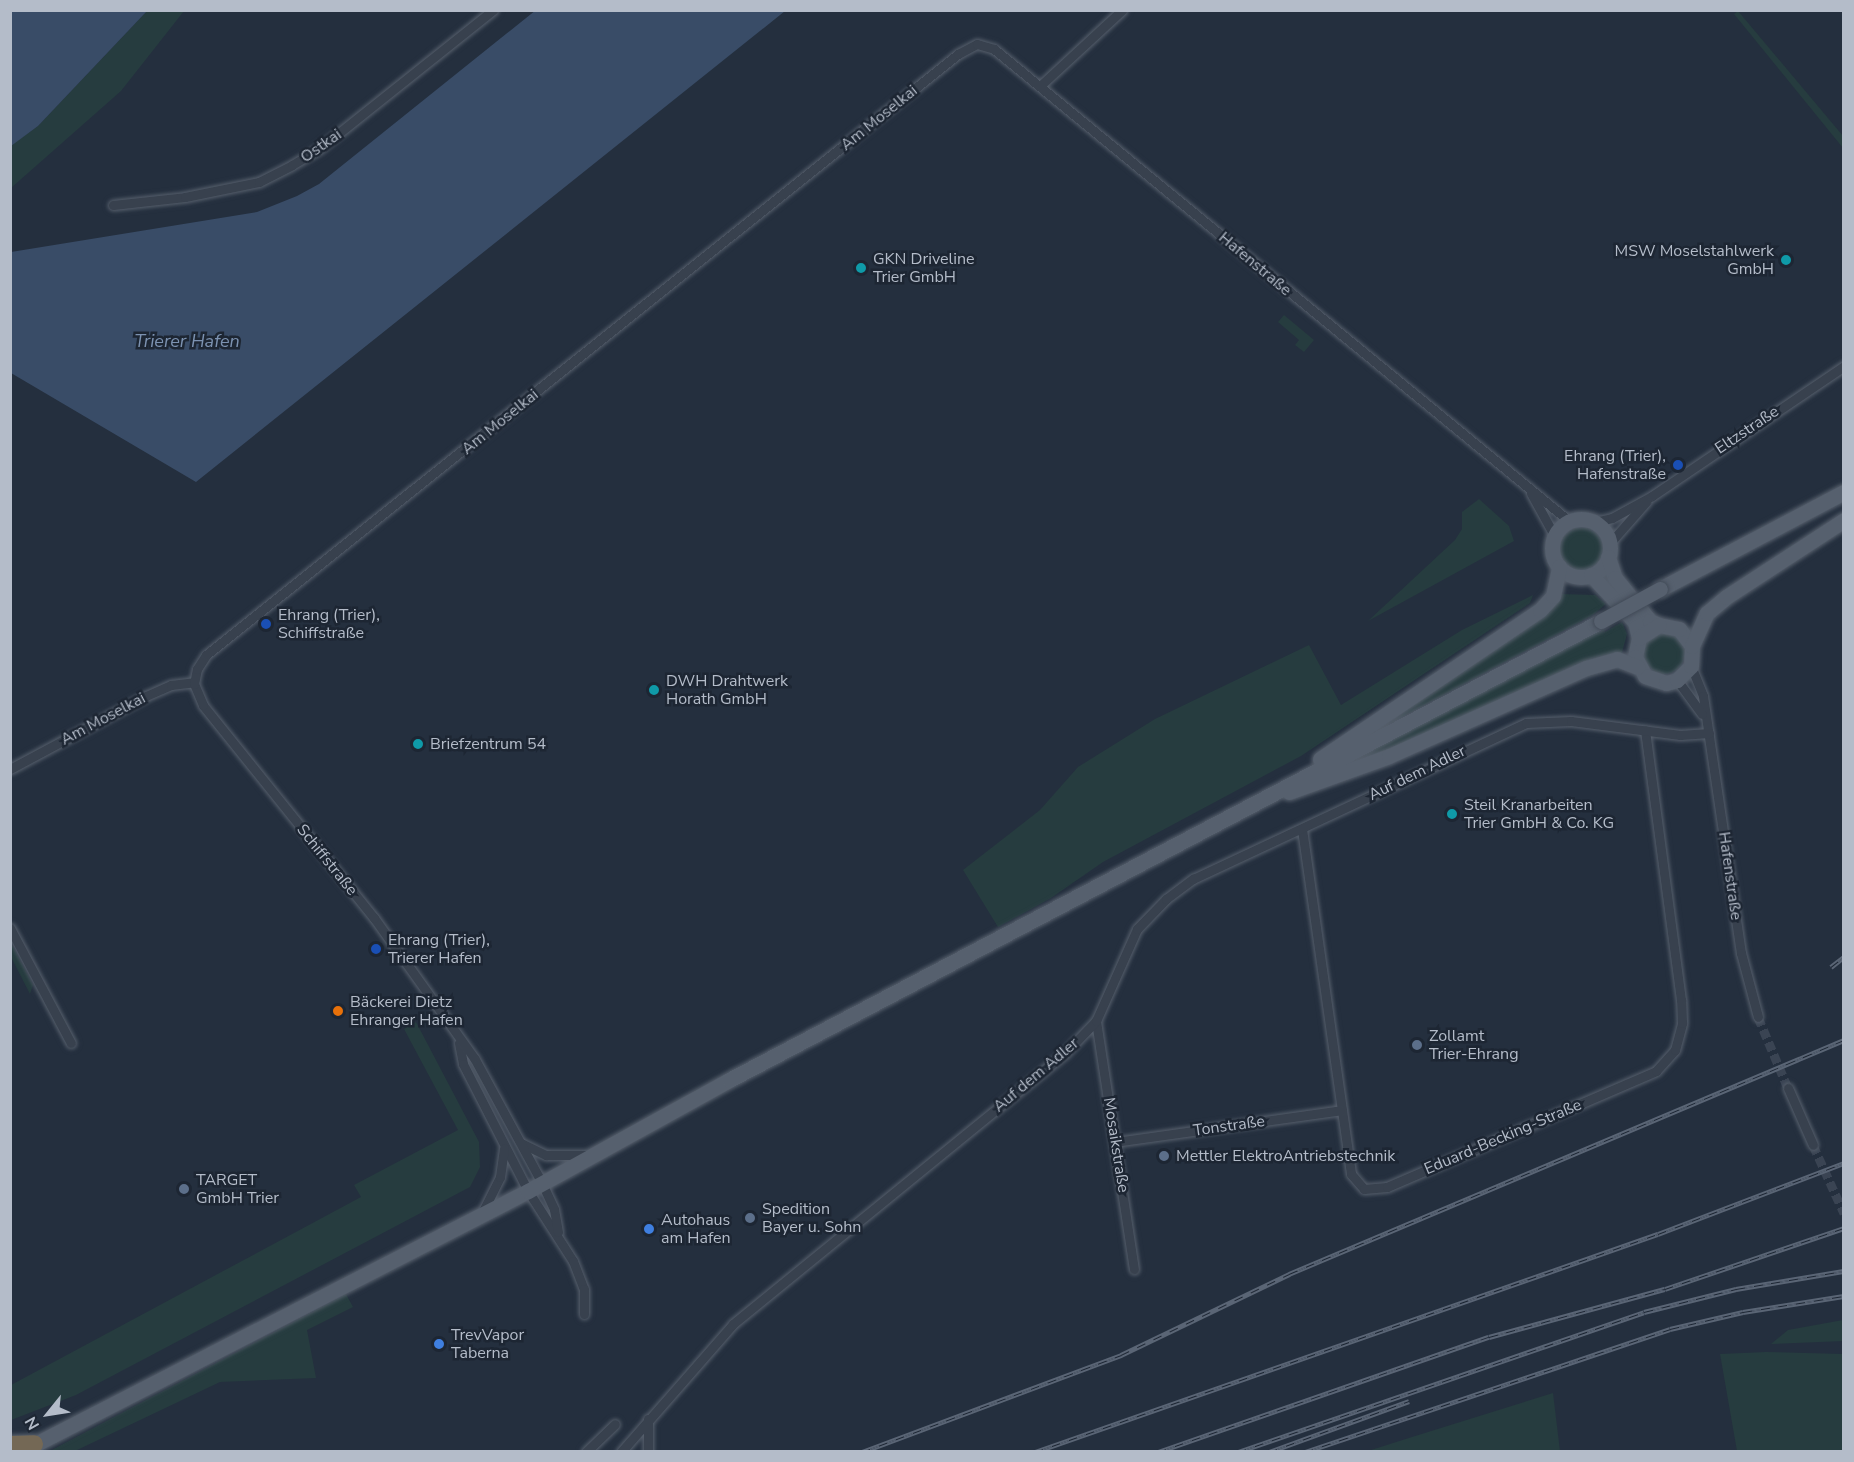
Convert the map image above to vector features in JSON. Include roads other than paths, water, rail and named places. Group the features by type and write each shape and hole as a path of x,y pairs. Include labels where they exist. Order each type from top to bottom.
{"highway":[{"path":"10,1445 27,1448"}],"main road":[{"path":"27,1448 528,1191 1257,801 1844,492"},
{"path":"1257,801 1338,778 1586,668 1617,659 1638,667 1655,682 1677,680 1690,666 1692,646 1707,613 1726,597 1844,520"},
{"path":"1638,667 1635,657 1640,638 1635,622 1625,607 1591,575 1574,576 1559,567 1552,552 1554,535 1569,521 1595,522 1609,550 1621,586 1650,621 1679,629 1692,646"},
{"path":"1591,575 1609,550"},
{"path":"1279,790 1354,734 1540,610 1553,596 1559,567"},
{"path":"1640,638 1659,625"}],"street":[{"name":"Ostkai","path":"113,205 185,198 259,182 319,149 493,10"},
{"path":"1040,86 1122,10"},
{"name":"Hafenstraße","path":"977,44 994,49 1040,86 1569,521"},
{"name":"Am Moselkai","path":"10,769 146,696 171,685 194,682 206,655 958,54 977,44"},
{"name":"Eltzstraße","path":"1595,522 1612,518 1652,496 1844,366"},
{"name":"Hafenstraße","path":"1530,490 1554,535"},
{"name":"Eltzstraße","path":"1609,550 1652,496"},
{"name":"Hafenstraße","path":"1690,666 1703,696 1741,953 1758,1017"},
{"name":"Hafenstraße","path":"1677,680 1700,707 1709,733"},
{"name":"Schiffstraße","path":"194,682 209,714 374,918 439,1005 458,1041 474,1058 542,1183 554,1209 558,1232"},
{"name":"Auf dem Adler","path":"621,1452 733,1324 1065,1053 1096,1021 1137,929 1166,899 1193,879 1526,723 1571,721 1645,730 1709,733"},
{"name":"Eduard-Becking-Straße","path":"1302,829 1352,1174 1364,1189 1376,1189 1656,1071 1675,1050 1682,1023 1682,1000 1645,730"},
{"path":"10,928 71,1042"},
{"name":"Mosaikstraße","path":"1096,1021 1134,1269"},
{"name":"Schiffstraße","path":"458,1041 463,1064 528,1191 558,1232"},
{"path":"1788,1088 1813,1145"},
{"name":"Tonstraße","path":"1115,1142 1342,1110"},
{"path":"519,1142 546,1155 593,1155"},
{"path":"481,1215 500,1177 504,1145"},
{"path":"558,1232 582,1284 584,1314"},
{"path":"648,1419 648,1452"},
{"path":"586,1452 615,1424"}],"water":[{"path":"11,10 147,11 38,126 11,146"},
{"name":"Trierer Hafen","path":"536,10 785,11 196,482 11,373 11,252 257,212 297,196 319,184"}],"tunnel":[{"path":"1758,1017 1788,1088"},
{"path":"1813,1145 1844,1213"}],"railway":[{"path":"1831,967 1844,957"},
{"path":"862,1452 1121,1355 1289,1274 1844,1040"},
{"path":"1035,1452 1658,1234 1844,1163"},
{"path":"1158,1452 1489,1337 1665,1289 1844,1228"},
{"path":"1238,1452 1644,1312 1736,1289 1844,1271"},
{"path":"1305,1452 1670,1329 1743,1312 1844,1296"},
{"path":"1269,1452 1409,1401"}],"place":[{"name":"MSW Moselstahlwerk GmbH","path":"1786,260"},
{"name":"GKN Driveline Trier GmbH","path":"861,268"},
{"name":"Ehrang (Trier), Hafenstraße","path":"1678,465"},
{"name":"Ehrang (Trier), Schiffstraße","path":"266,624"},
{"name":"DWH Drahtwerk Horath GmbH","path":"654,690"},
{"name":"Briefzentrum 54","path":"418,744"},
{"name":"Steil Kranarbeiten Trier GmbH & Co. KG","path":"1452,814"},
{"name":"Ehrang (Trier), Trierer Hafen","path":"376,949"},
{"name":"Bäckerei Dietz Ehranger Hafen","path":"338,1011"},
{"name":"Zollamt Trier-Ehrang","path":"1417,1045"},
{"name":"Mettler ElektroAntriebstechnik","path":"1164,1156"},
{"name":"TARGET GmbH Trier","path":"184,1189"},
{"name":"Spedition Bayer u. Sohn","path":"750,1218"},
{"name":"Autohaus am Hafen","path":"649,1229"},
{"name":"TrevVapor Taberna","path":"439,1344"}]}
